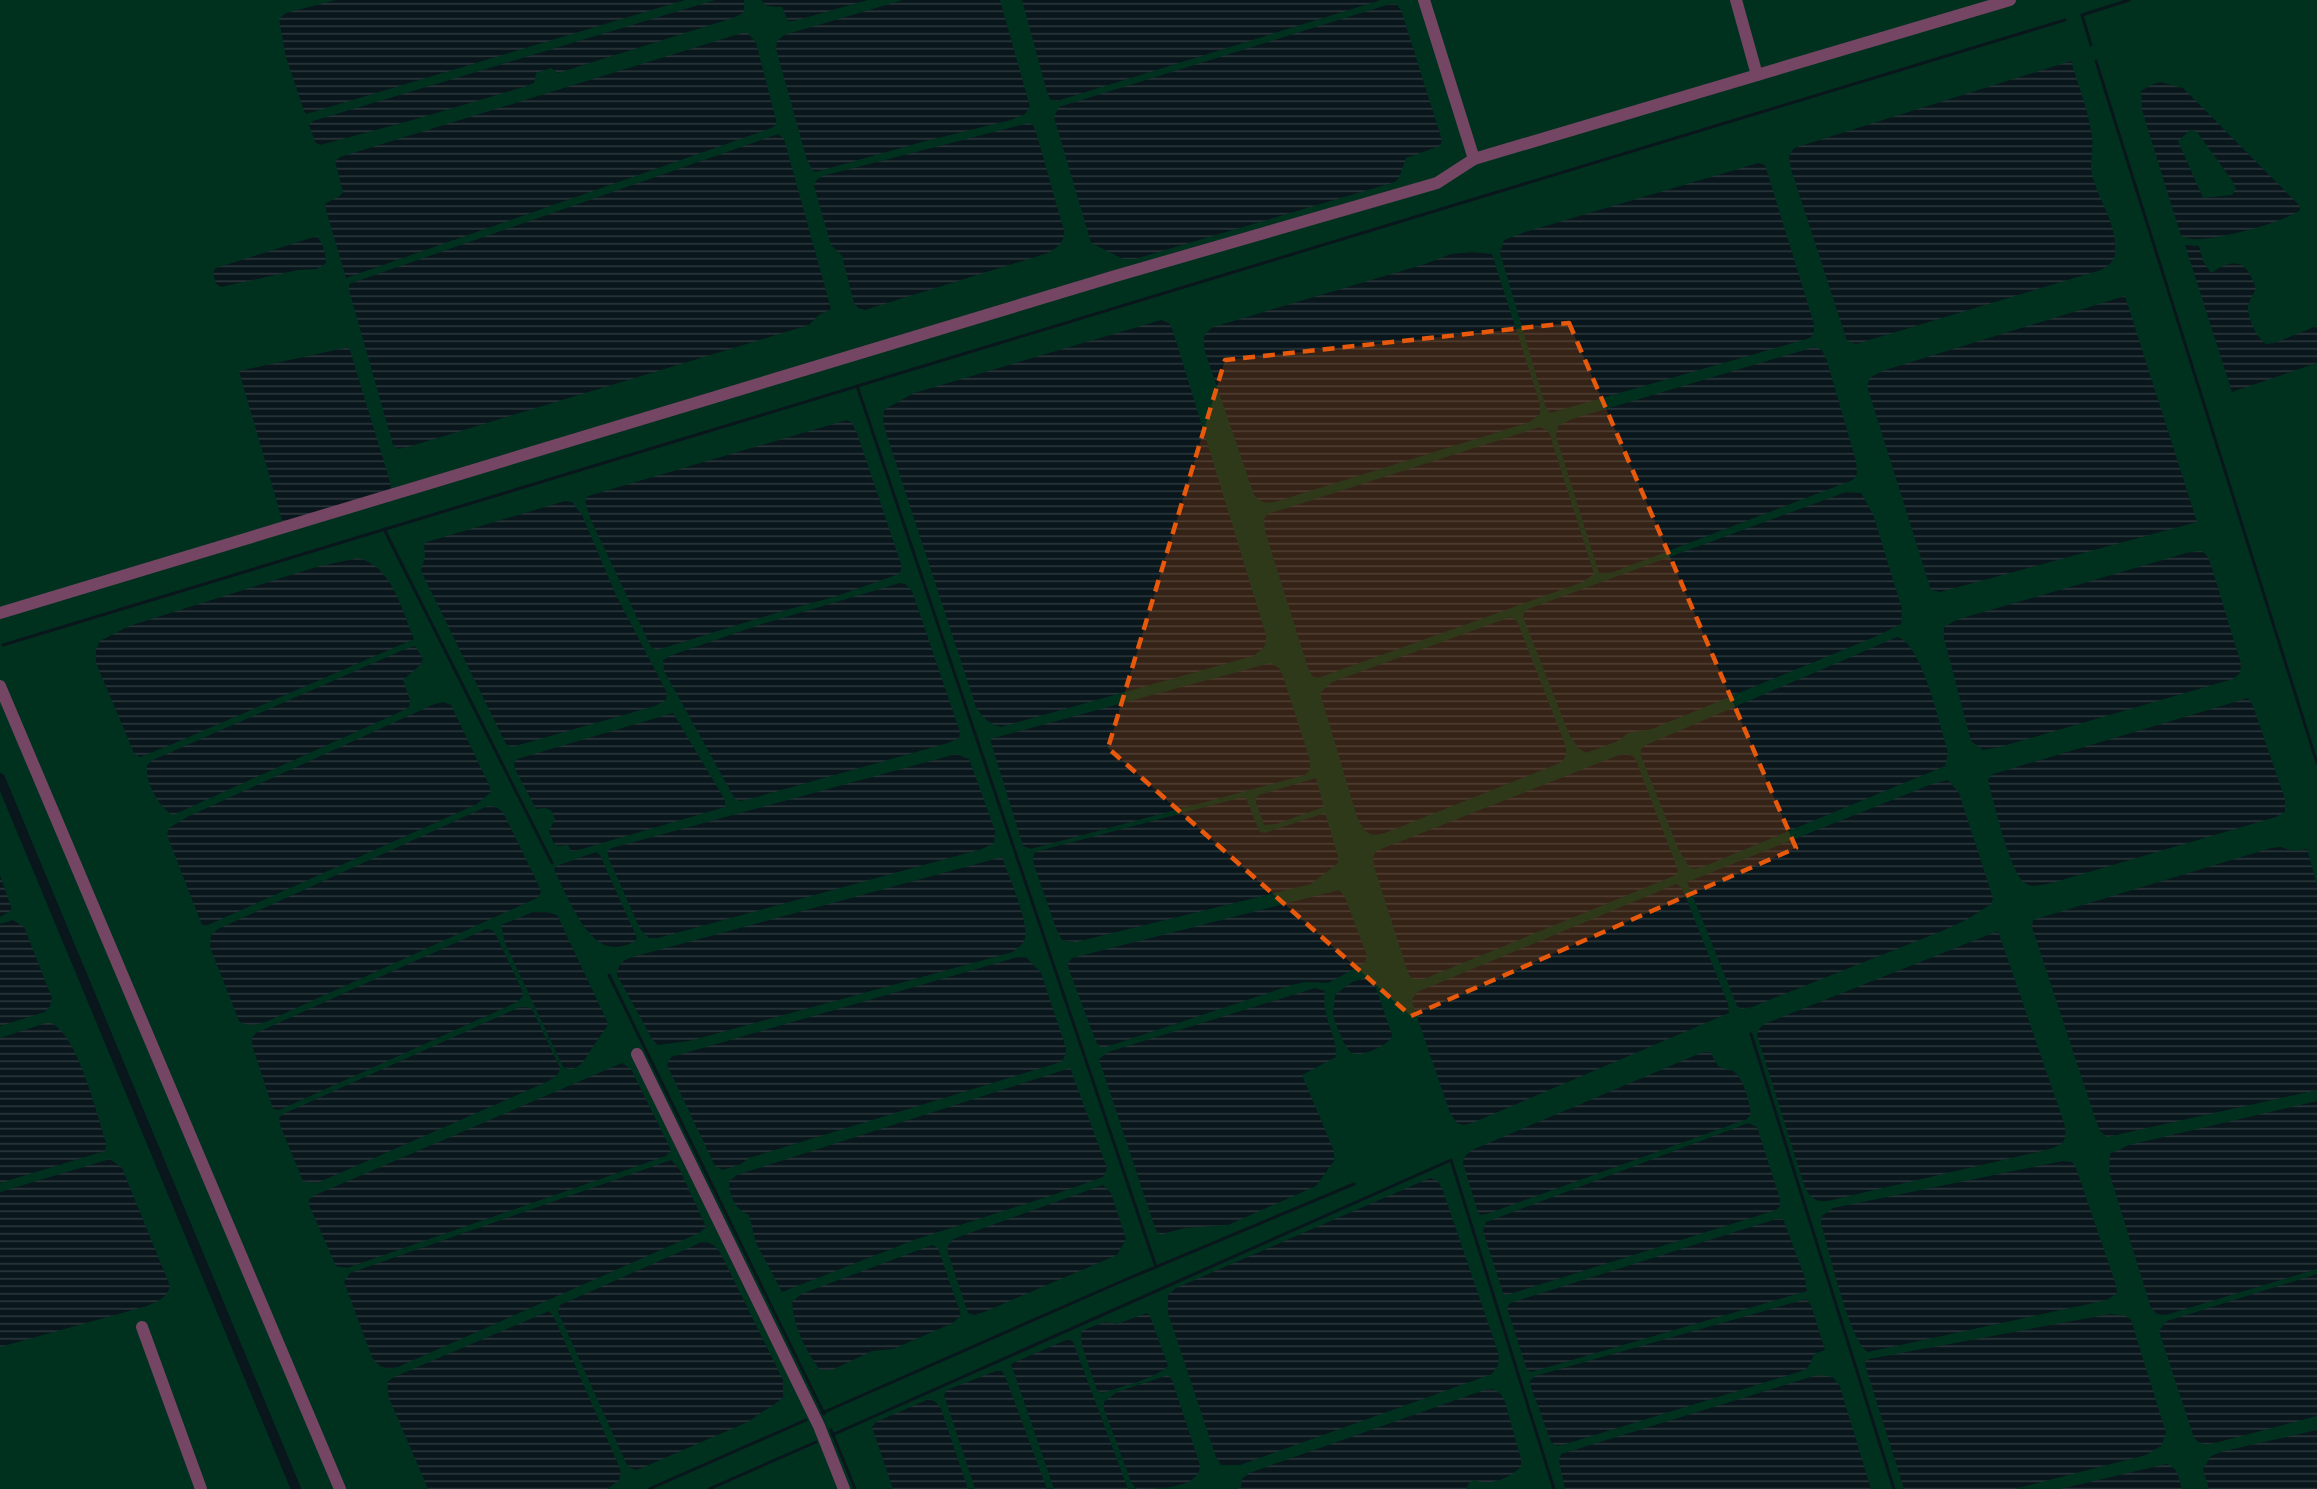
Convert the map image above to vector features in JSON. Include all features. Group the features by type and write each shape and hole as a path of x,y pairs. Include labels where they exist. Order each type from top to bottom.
{"street":[{"path":"1424,0 1474,159"},
{"path":"1736,0 1757,75"},
{"path":"0,613 1112,277 1437,183 1474,159 2008,0"},
{"path":"0,686 340,1489"},
{"path":"637,1054 819,1426 843,1489"},
{"path":"142,1327 197,1488"}],"highlighted area":[{"path":"1569,323 1796,848 1411,1016 1108,748 1225,360"}],"shaded area":[{"path":"336,0 685,0 306,114 286,57 279,19 286,13"},
{"path":"715,0 744,0 744,12 736,17 558,73 551,68 536,73 534,83 527,86 320,145 315,142 309,125 313,121"},
{"path":"761,0 868,0 788,21 782,7 767,6"},
{"path":"903,0 1000,0 1030,107 1025,114 1011,120 813,171 807,160 776,49 777,41 784,35"},
{"path":"1022,0 1381,0 1057,101 1050,99 1047,92"},
{"path":"1396,4 1401,10 1442,140 1440,146 1406,158 1399,178 1395,182 1135,259 1123,259 1091,243 1054,117 1059,107"},
{"path":"748,33 756,43 776,125 346,278 326,210 326,203 343,192 335,161 340,157"},
{"path":"2071,61 2091,128 2092,174 2114,232 2115,256 2109,265 2101,270 1856,344 1847,341 1791,169 1789,156 1794,148"},
{"path":"2160,82 2183,88 2299,205 2300,210 2267,225 2237,233 2198,239 2181,236 2142,110 2141,91","holes":["2190,130 2197,132 2233,182 2236,189 2232,195 2203,198 2178,141"]},
{"path":"1029,123 1033,125 1036,132 1064,231 1060,244 1048,253 865,310 858,308 854,303 842,256 831,245 814,186 817,180 828,174"},
{"path":"778,134 784,139 831,309 819,315 809,325 408,447 398,449 393,445 349,284"},
{"path":"1758,163 1765,165 1814,324 1814,332 1810,338 1550,413 1545,405 1500,253 1504,240"},
{"path":"317,236 324,249 326,263 317,269 298,270 221,287 216,284 213,272 216,268"},
{"path":"2185,245 2199,246 2203,261 2211,273 2227,264 2234,263 2240,264 2249,272 2256,289 2248,306 2248,312 2256,333 2266,344 2317,326 2317,363 2232,392"},
{"path":"1472,252 1492,254 1540,404 1540,414 1530,422 1275,502 1259,500 1254,495 1205,352 1205,335 1213,327 1425,264 1451,254"},
{"path":"2125,296 2197,522 1940,592 1931,590 1867,386 1870,378 1882,371"},
{"path":"1161,320 1169,323 1173,331 1266,635 1265,645 1253,656 1001,727 996,725 986,720 976,707 887,436 883,421 884,410 914,393"},
{"path":"349,347 391,485 390,491 283,523 239,371"},
{"path":"1814,347 1822,350 1827,361 1856,461 1857,474 1853,480 1611,573 1599,573 1556,436 1558,426 1572,419"},
{"path":"847,420 851,422 857,433 902,567 899,574 834,597 657,650 651,647 590,518 585,501 588,496"},
{"path":"1540,427 1549,432 1594,574 1583,582 1318,678 1312,676 1265,531 1264,519 1268,514"},
{"path":"1846,492 1861,493 1873,514 1902,609 1901,624 1652,729 1628,733 1618,741 1586,753 1578,748 1569,734 1523,617 1528,609"},
{"path":"565,501 572,502 582,515 616,595 667,693 666,700 655,706 512,747 506,744 421,571 425,557 424,544"},
{"path":"2202,551 2208,557 2212,568 2241,664 2240,673 2233,679 2000,747 1983,750 1971,741 1944,638 1944,627 1956,620 2190,552"},
{"path":"358,558 380,570 388,580 414,639 168,746 140,757 134,753 96,663 96,650 100,641 129,626 316,567"},
{"path":"900,583 905,584 912,591 960,732 959,738 750,799 740,801 735,799 664,671 663,660 759,625"},
{"path":"1510,617 1517,621 1565,744 1564,759 1560,763 1385,833 1370,834 1362,827 1357,817 1320,693 1332,682"},
{"path":"1897,637 1906,642 1914,653 1928,684 1948,754 1945,766 1705,866 1695,869 1689,867 1678,848 1641,756 1641,749"},
{"path":"415,646 423,659 419,666 403,680 410,700 409,707 402,711 173,815 162,806 150,786 147,765 153,760"},
{"path":"1270,663 1279,668 1283,676 1310,760 1310,770 1305,775 1031,849 1023,846 990,739"},
{"path":"2248,698 2253,706 2285,799 2285,812 2276,817 2048,884 2030,885 2019,877 2008,851 1988,780 1993,774"},
{"path":"443,702 451,705 491,792 477,804 208,925 202,925 167,835 169,828 187,817"},
{"path":"673,713 725,800 725,807 575,851 571,851 568,845 558,846 553,842 549,831 555,819 551,810 536,809 515,769 514,763 517,759"},
{"path":"956,754 969,759 995,831 994,843 982,849 658,938 649,938 640,929 609,859 607,851 612,848"},
{"path":"1627,754 1634,757 1637,763 1678,870 1676,875 1424,979 1412,979 1408,973 1374,866 1373,857 1376,851 1616,756"},
{"path":"1316,778 1324,807 1276,824 1264,825 1255,799 1259,795"},
{"path":"1948,780 1959,793 1993,898 1991,904 1966,920 1942,931 1752,1007 1742,1009 1737,1006 1687,882 1932,784"},
{"path":"1243,797 1247,800 1259,831 1264,833 1325,813 1338,863 1311,884 1076,942 1062,940 1034,865 1035,852"},
{"path":"488,806 496,807 503,812 538,884 541,892 537,898 266,1022 249,1025 239,1021 210,947 211,935 218,929"},
{"path":"2281,847 2292,851 2307,849 2317,885 2317,1090 2107,1137 2100,1131 2096,1121 2032,927 2033,920 2271,848"},
{"path":"596,852 600,855 637,938 634,942 616,947 596,940 580,920 554,869 556,866"},
{"path":"1002,857 1024,921 1025,938 1013,952 689,1041 658,1045 652,1039 617,975 620,965 632,957"},
{"path":"0,875 12,910 0,917"},
{"path":"1676,884 1681,887 1685,895 1728,1004 1729,1013 1472,1123 1463,1125 1457,1123 1450,1113 1413,1005 1412,999 1417,992"},
{"path":"1339,890 1345,897 1367,956 1365,963 1328,983 1305,982 1292,985 1106,1047 1100,1047 1096,1042 1068,967 1072,958"},
{"path":"533,912 557,915 607,1021 608,1025 585,1059 574,1068 563,1067 505,943 501,925"},
{"path":"13,920 24,927 52,998 45,1012 0,1026 0,924"},
{"path":"486,929 492,930 496,935 521,988 523,996 517,1002 286,1107 279,1110 273,1109 252,1045 252,1038 256,1033"},
{"path":"1998,931 2064,1123 2065,1139 2063,1142 2046,1150 1832,1200 1819,1201 1813,1198 1805,1188 1757,1035 1759,1029 1764,1024"},
{"path":"1018,957 1026,957 1041,973 1066,1048 1061,1062 749,1158 741,1164 723,1170 715,1166 667,1065 671,1057"},
{"path":"1368,977 1373,979 1392,1035 1381,1046 1356,1054 1347,1047 1336,1023 1333,1014 1335,995 1352,982"},
{"path":"1315,988 1325,991 1325,1010 1336,1048 1336,1057 1302,1075 1334,1151 1334,1161 1316,1186 1228,1225 1184,1228 1160,1235 1152,1219 1099,1059 1108,1052"},
{"path":"520,1007 532,1009 560,1068 558,1074 549,1081 324,1180 316,1183 303,1181 280,1125 279,1118 283,1114"},
{"path":"51,1023 61,1031 78,1058 106,1142 105,1151 0,1183 0,1038"},
{"path":"1703,1052 1710,1052 1718,1066 1737,1074 1749,1103 1751,1114 1747,1119 1480,1215 1463,1163 1465,1156 1472,1150"},
{"path":"622,1063 631,1069 669,1146 671,1151 666,1156 347,1268 336,1266 309,1205 309,1200 313,1196"},
{"path":"1070,1068 1107,1168 1103,1177 914,1240 782,1292 756,1243 749,1215 734,1201 729,1181 737,1175"},
{"path":"2317,1101 2317,1269 2166,1315 2157,1314 2151,1308 2109,1172 2110,1154 2129,1145"},
{"path":"1748,1123 1757,1127 1780,1199 1780,1206 1776,1210 1510,1294 1503,1293 1483,1231 1486,1222"},
{"path":"110,1159 122,1168 170,1286 167,1293 162,1299 147,1306 0,1347 0,1192"},
{"path":"671,1160 680,1170 706,1227 699,1233 398,1367 383,1367 377,1364 372,1357 344,1282 350,1273"},
{"path":"2062,1161 2072,1162 2076,1168 2117,1293 2107,1300 1868,1352 1861,1345 1840,1293 1821,1223 1822,1216 1833,1208"},
{"path":"1430,1178 1438,1181 1443,1191 1499,1355 1498,1365 1492,1374 1240,1465 1221,1465 1216,1457 1168,1313 1168,1295 1176,1288"},
{"path":"1103,1185 1111,1193 1126,1239 1117,1255 984,1312 975,1315 968,1313 948,1253 948,1246 953,1239"},
{"path":"1776,1219 1783,1219 1805,1278 1807,1291 1531,1372 1527,1370 1507,1308 1510,1303"},
{"path":"702,1242 713,1245 721,1254 783,1380 783,1397 750,1421 637,1470 630,1468 558,1312 560,1305"},
{"path":"932,1245 938,1248 961,1315 953,1323 893,1349 872,1351 832,1370 820,1370 801,1338 792,1302 801,1294"},
{"path":"2317,1274 2317,1416 2215,1443 2199,1442 2194,1438 2159,1331 2167,1321"},
{"path":"1806,1299 1811,1305 1825,1350 1814,1354 1805,1370 1566,1444 1557,1446 1551,1442 1531,1387 1530,1381 1535,1376"},
{"path":"549,1311 554,1317 619,1466 621,1473 619,1480 607,1489 428,1489 389,1398 387,1382"},
{"path":"1147,1313 1168,1366 1155,1375 1137,1382 1102,1393 1097,1390 1082,1346 1081,1331 1105,1322 1117,1324"},
{"path":"2110,1314 2126,1316 2131,1320 2166,1433 2161,1446 2146,1455 2015,1489 1904,1489 1865,1362 1869,1359"},
{"path":"1068,1339 1073,1342 1128,1489 1054,1489 1011,1364"},
{"path":"996,1371 1002,1371 1005,1376 1047,1489 975,1489 944,1395 947,1390"},
{"path":"1168,1375 1172,1380 1200,1465 1198,1473 1193,1479 1175,1486 1136,1489 1131,1482 1104,1409 1104,1402 1117,1392"},
{"path":"1817,1375 1833,1377 1840,1387 1871,1489 1565,1489 1559,1461 1561,1454"},
{"path":"1493,1389 1501,1394 1505,1402 1521,1459 1521,1467 1505,1478 1493,1482 1474,1480 1466,1489 1238,1489 1241,1487 1242,1479 1249,1473 1484,1390"},
{"path":"929,1399 936,1402 941,1409 968,1489 893,1489 872,1427 876,1422"},
{"path":"2317,1430 2317,1489 2209,1489 2203,1469 2211,1456"},
{"path":"2166,1464 2176,1470 2182,1489 2060,1489"}],"waterway":[{"path":"2091,45 2082,15 2129,0"},
{"path":"3,645 2065,20"},
{"path":"2096,61 2317,763"},
{"path":"857,386 1156,1267"},
{"path":"384,529 552,863"},
{"path":"0,778 296,1489"},
{"path":"609,975 824,1414"},
{"path":"1751,1034 1894,1489"},
{"path":"832,1435 1451,1160 1554,1489"},
{"path":"822,1413 1120,1282 1354,1184"},
{"path":"649,1489 806,1420"},
{"path":"831,1430 855,1489"},
{"path":"709,1489 816,1442"}]}
